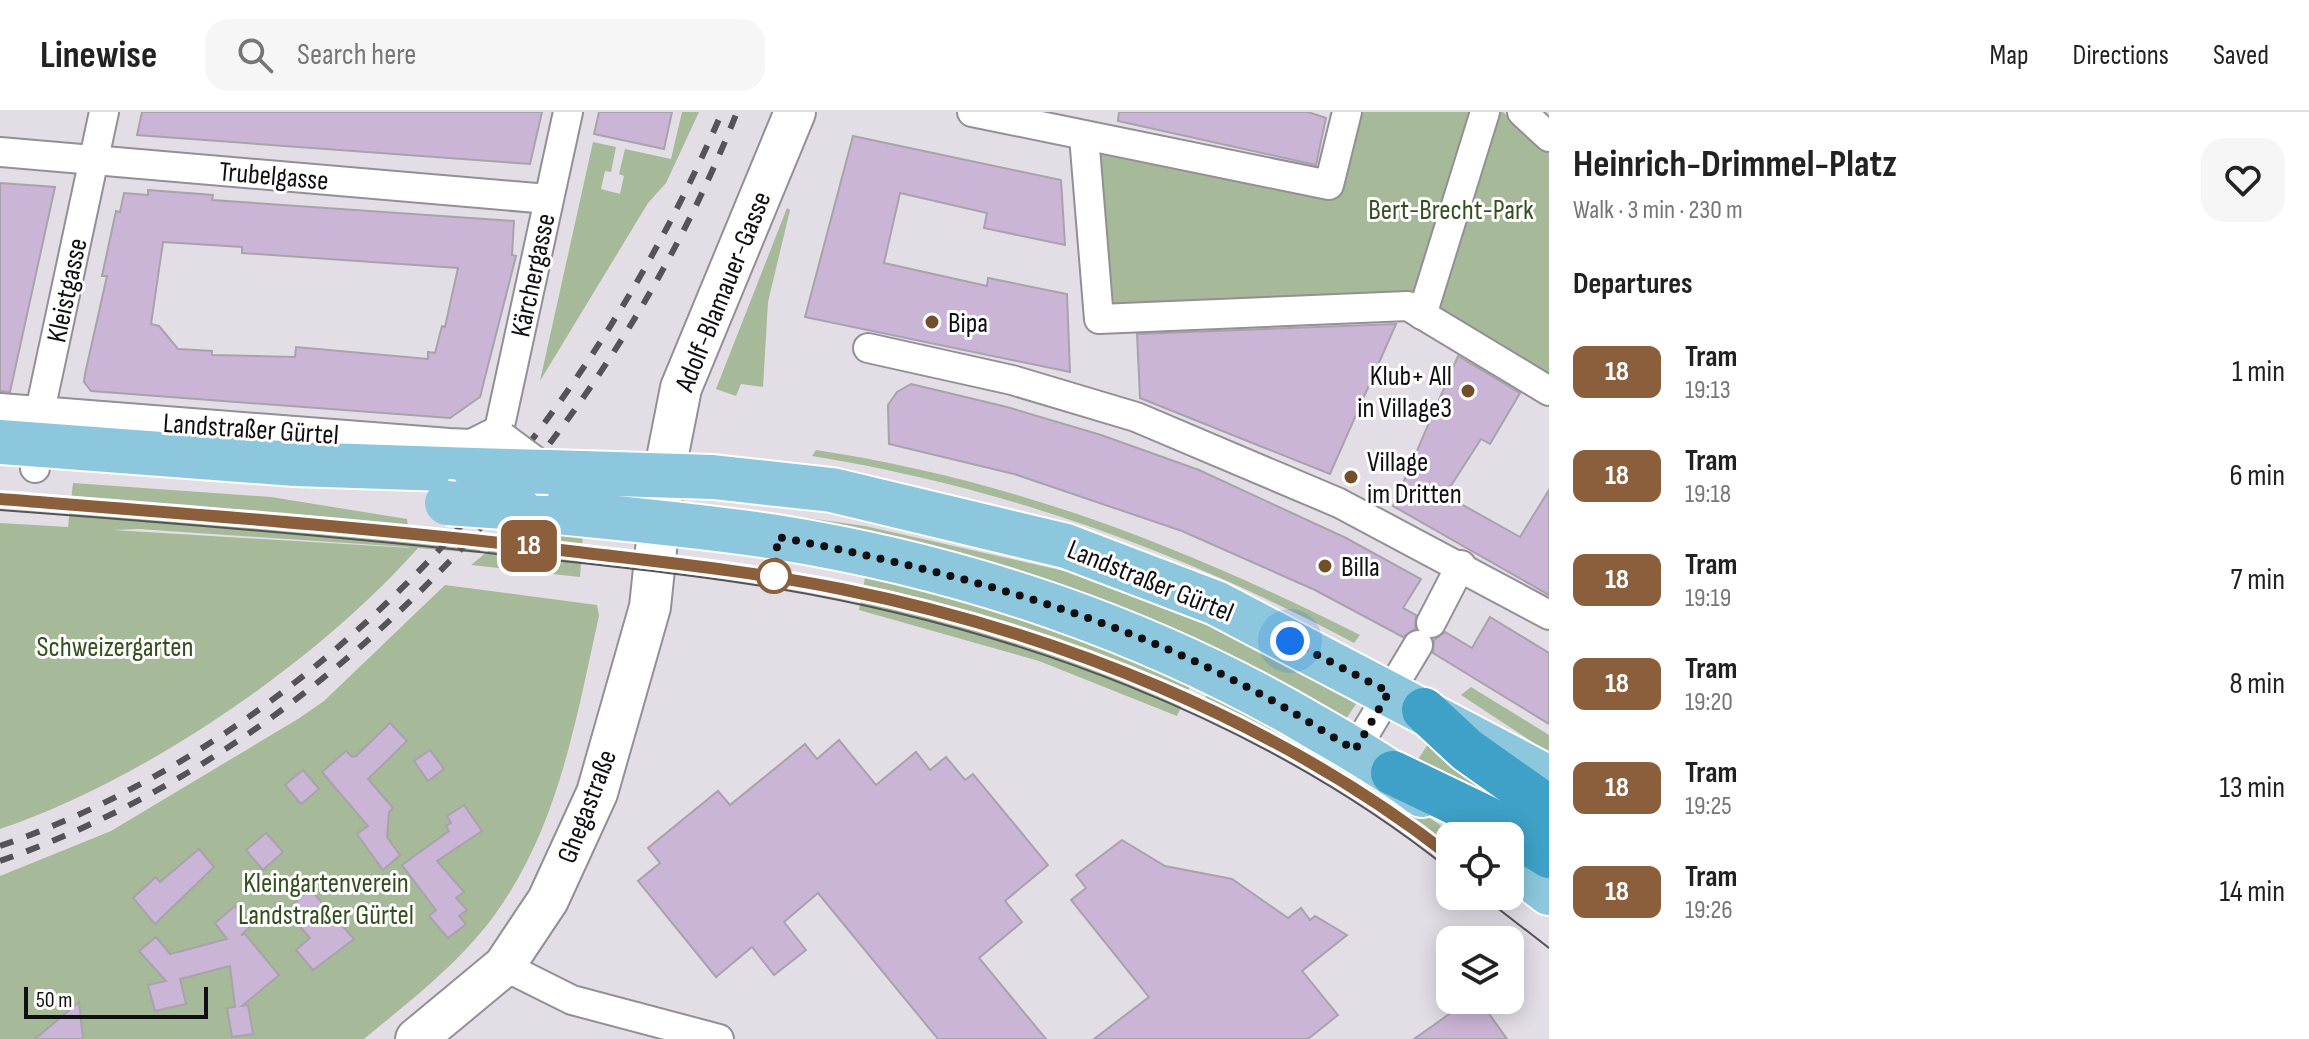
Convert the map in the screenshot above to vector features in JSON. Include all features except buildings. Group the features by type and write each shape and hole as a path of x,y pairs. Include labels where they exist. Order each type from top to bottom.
{"highway":[{"path":"1406,701 1467,750 1549,808"},
{"path":"1393,773 1495,822 1549,856"}],"main road":[{"name":"Landstraßer Gürtel","path":"22,447 295,464 664,474 768,481 894,502 1066,546 1216,603 1549,778"},
{"name":"Landstraßer Gürtel","path":"22,447 447,503 778,537 959,577 1052,606 1244,685 1355,750"},
{"path":"1355,750 1393,773 1457,822"},
{"path":"1524,874 1549,893"}],"street":[{"name":"Kleistgasse","path":"22,447 104,112"},
{"name":"Kärchergasse","path":"501,434 568,112"},
{"name":"Adolf-Blamauer-Gasse","path":"659,523 664,474 681,388 795,112"},
{"path":"972,112 1329,185 1347,112"},
{"path":"1422,315 1485,112"},
{"path":"1522,112 1549,137"},
{"path":"1084,136 1099,319 1408,306 1549,391"},
{"name":"Trubelgasse","path":"0,152 548,199"},
{"path":"868,348 1012,380 1136,417 1339,503 1461,565 1549,615"},
{"name":"Landstraßer Gürtel","path":"0,408 22,447 471,444 501,434"},
{"path":"501,434 549,472"},
{"name":"Ghegastraße","path":"416,1039 504,966 548,900 597,793 650,607 659,523"},
{"path":"1355,750 1406,701 1424,634 1461,565"},
{"path":"504,966 572,1000 719,1039"}],"green space":[{"path":"682,112 699,112 666,183 648,203 540,381 593,142 616,147 611,172 605,171 601,189 620,194 624,176 619,174 625,149 671,159"},
{"name":"Bert-Brecht-Park","path":"1357,112 1503,112 1549,154 1549,376 1437,310 1399,292 1107,306 1095,150 1338,195"},
{"path":"787,208 790,210 768,302 763,387 741,384 736,396 716,389"},
{"path":"816,450 959,479 1096,520 1228,573 1360,635 1354,643 1224,580 1091,527 954,486 812,456"},
{"name":"Schweizergarten","path":"73,483 271,497 407,519 408,527 491,537 478,553 418,548 377,591 330,633 226,713 112,780 55,808 0,829 0,523 68,527","holes":["139,529 411,548 113,530"]},
{"path":"721,509 742,509 865,526 1073,573 1196,619 1292,666 1356,704 1346,719 1205,645"},
{"path":"505,529 583,535 580,577 471,565 504,538"},
{"path":"867,567 951,589 1193,680 1177,716 1039,661 859,610"},
{"name":"Kleingartenverein Landstraßer Gürtel","path":"445,585 597,605 599,616 573,732 550,808 518,879 496,913 467,948 364,1039 0,1039 0,876 111,831 298,719 324,701"},
{"path":"1210,687 1383,785 1376,796 1304,752 1204,701"},
{"path":"1471,687 1549,735 1549,753 1461,695"},
{"path":"1428,744 1549,827 1549,838 1524,822 1417,761"},
{"path":"1395,793 1436,822 1436,838 1388,805"}],"tram line":[{"name":"18","path":"0,499 421,533 774,576 882,598 1014,634 1143,682 1202,708 1261,736 1345,784 1436,845"},
{"path":"0,510 328,537 680,574 864,605 954,627 1043,654 1215,724 1297,767 1376,816 1436,860"},
{"path":"693,565 760,574"},
{"path":"811,583 866,594"},
{"path":"1381,807 1436,846"},
{"path":"1500,910 1549,948"}],"railway":[{"path":"0,846 121,794 234,727 339,646 435,554 522,452 599,343 666,229 722,112"},
{"path":"0,861 123,809 238,740 347,659 446,565 536,461 615,350 682,233 737,112"}],"place":[{"name":"Bipa","path":"932,322"},
{"name":"Klub+ All in Village3","path":"1468,391"},
{"name":"Village im Dritten","path":"1351,477"},
{"name":"Billa","path":"1325,566"}],"route":[{"path":"774,576 778,537 959,577 1052,606 1149,643 1244,685 1355,750 1389,692 1290,641"}]}
